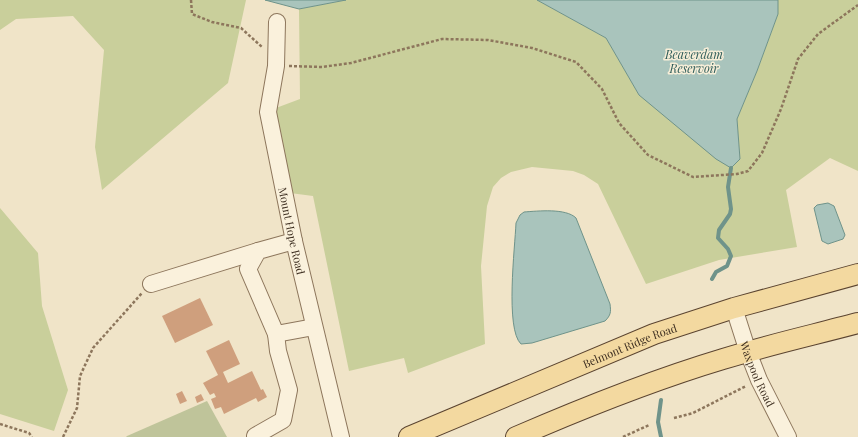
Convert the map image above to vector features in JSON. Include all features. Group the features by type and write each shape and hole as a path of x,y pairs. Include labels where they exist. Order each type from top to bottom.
{"main road":[{"name":"Belmont Ridge Road","path":"409,437 638,340 734,308 858,274"},
{"path":"516,437 569,414 689,370 748,352 858,323"}],"street":[{"name":"Mount Hope Road","path":"277,22 276,66 268,112 294,241 341,437"},
{"path":"151,284 294,241"},
{"path":"255,436 283,420 289,390 278,351 276,334 248,269 258,251"},
{"name":"Waxpool Road","path":"734,308 748,352 759,380 788,437"},
{"path":"276,334 314,327"}],"path":[{"path":"192,0 192,14 212,22 241,28 268,52 276,66 322,67 351,63 442,39 488,40 532,48 576,62 602,89 619,123 648,155 692,176 737,174 748,171 762,154 781,109 798,59 818,34 858,5"},
{"path":"63,437 77,408 80,376 93,348 151,284"},
{"path":"674,418 693,413 759,380"},
{"path":"0,424 29,433 32,437"},
{"path":"624,437 649,425"}],"green space":[{"path":"0,0 246,0 228,83 102,190 95,147 104,50 73,16 16,19 0,30"},
{"path":"346,0 537,0 606,38 639,95 740,159 737,119 778,14 778,0 858,0 858,171 830,158 786,190 797,247 719,260 646,284 598,184 584,175 573,171 532,167 511,172 501,178 493,187 487,206 481,266 485,344 408,373 404,358 349,371 313,196 290,193 276,108 300,99 299,9"},
{"path":"0,208 38,253 42,306 68,390 54,431 0,414"},
{"path":"207,401 227,437 126,437 127,436"}],"water":[{"path":"265,0 346,0 299,9"},
{"name":"Beaverdam Reservoir","path":"537,0 778,0 778,14 737,119 740,159 731,168 716,159 639,95 606,38"},
{"path":"828,203 834,206 845,235 843,239 828,244 822,241 814,208 817,205"},
{"path":"559,211 576,218 610,304 610,313 605,321 532,343 521,344 516,335 513,322 512,287 516,223 520,215 524,212"}],"building":[{"path":"200,298 213,325 175,343 162,316"},
{"path":"229,340 240,364 223,372 228,383 252,371 261,390 263,389 267,397 258,402 256,398 224,414 221,407 215,409 211,399 216,397 214,393 210,395 203,383 218,375 206,351"},
{"path":"182,391 187,401 180,404 176,394"},
{"path":"201,394 204,400 197,403 195,397"}],"waterway":[{"path":"712,279 716,272 727,266 731,256 728,249 718,238 719,230 730,214 731,209 728,187 731,168"},
{"path":"661,400 658,422 661,437"}]}
